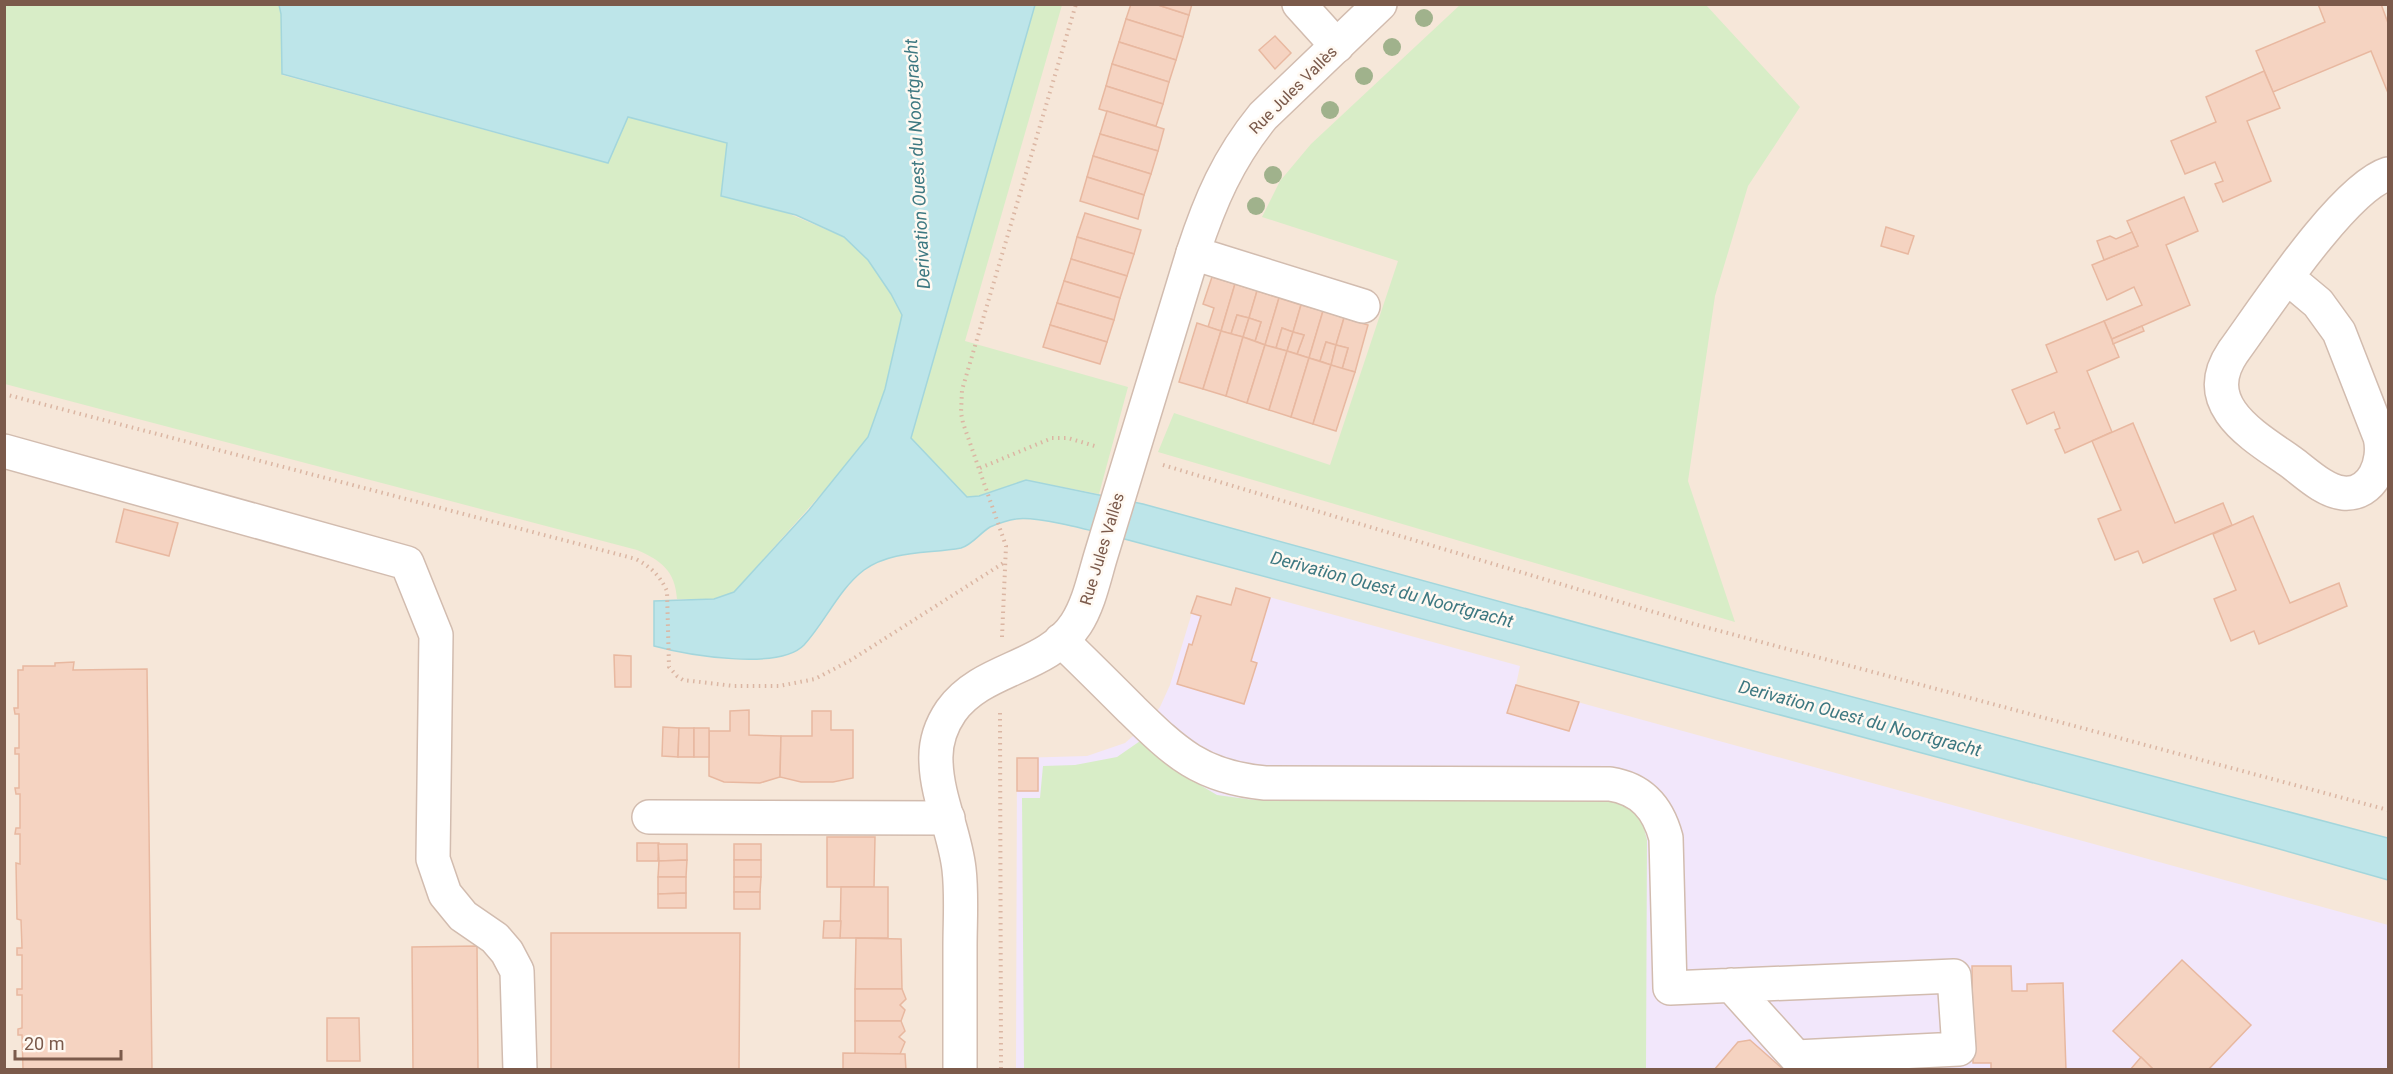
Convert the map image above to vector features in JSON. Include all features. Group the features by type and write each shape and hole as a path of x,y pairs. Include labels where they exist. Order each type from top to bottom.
{"street":[{"path":"1299,4 1337,46"},
{"name":"Rue Jules Vallès","path":"960,1070 960,886 948,818 936,771 938,736 957,704 977,686 1045,652 1070,632 1082,613 1193,253 1225,170 1250,132 1297,82 1380,4"},
{"path":"2288,278 2318,303 2339,332 2380,437 2383,455 2377,473 2366,485 2352,492 2338,492 2322,484 2259,439 2228,409 2221,388 2226,363 2288,278 2342,207 2368,185 2388,174"},
{"path":"1193,253 1363,306"},
{"path":"4,451 408,563 436,635 433,859 445,894 463,916 495,938 507,952 517,971 519,1070"},
{"path":"1061,640 1171,748 1197,765 1235,780 1276,783 1610,784 1628,788 1653,807 1659,815 1666,838 1670,988 1731,985 1954,976 1959,1049 1796,1057 1731,985"},
{"path":"648,817 948,818"}],"path":[{"path":"1000,1070 1000,674 1006,546 963,423 962,390 1076,4"},
{"path":"4,394 636,559 649,566 663,582 667,591 669,667 683,680 734,686 779,686 805,682 845,663 1005,562"},
{"path":"980,468 1052,438 1068,438 1127,467 1694,624 2388,810"}],"shaded area":[{"path":"5,5 2388,5 2388,1069 5,1069"},
{"path":"1236,588 1520,666 1516,685 2388,925 2388,1069 1016,1070 1017,758 1087,756 1125,743 1149,722 1160,707 1170,685 1197,596 1231,605"}],"green space":[{"path":"1461,4 1706,5 1800,107 1748,186 1715,296 1688,481 1735,622 1158,452 1174,413 1330,465 1398,261 1262,217 1280,181 1311,144"},
{"path":"4,5 279,5 282,75 607,163 628,116 727,143 721,196 787,213 844,237 868,260 902,315 885,389 868,437 854,457 734,592 714,599 677,599 676,589 666,568 654,558 637,550 5,384"},
{"path":"1035,5 1062,5 965,341 1128,387 1099,494 1026,480 978,496 967,497 911,438"},
{"path":"1143,739 1168,766 1217,795 1254,800 1599,796 1625,802 1641,816 1647,840 1646,1069 1024,1069 1022,798 1040,798 1043,766 1075,765 1117,757"}],"water":[{"name":"Derivation Ouest du Noortgracht","path":"279,5 1035,5 911,438 967,497 979,496 1026,480 1143,504 1754,671 2388,838 2388,880 1132,541 1040,520 1010,520 990,527 961,548 898,556 875,564 855,578 839,596 804,645 792,653 775,657 732,659 654,646 654,601 714,599 734,592 809,510 868,437 885,389 902,315 891,294 868,260 844,237 796,215 721,196 727,143 628,117 608,163 282,74"}],"building":[{"path":"1131,4 1155,4 1189,15 1183,37 1126,19"},
{"path":"1155,4 1192,4 1189,15"},
{"path":"2318,4 2381,4 2388,23 2388,93 2371,51 2273,92 2256,51 2325,22"},
{"path":"1126,19 1183,37 1176,60 1119,42"},
{"path":"1275,36 1291,53 1275,69 1259,50"},
{"path":"1119,42 1176,60 1169,82 1112,64"},
{"path":"1112,64 1169,82 1163,104 1106,86"},
{"path":"2264,71 2280,108 2247,121 2271,181 2223,202 2215,184 2223,181 2215,162 2185,174 2171,141 2216,122 2206,97"},
{"path":"1106,86 1163,104 1156,126 1099,109"},
{"path":"1107,111 1164,129 1158,151 1100,134"},
{"path":"1100,134 1158,151 1151,174 1093,156"},
{"path":"1093,156 1151,174 1144,195 1087,177"},
{"path":"1087,177 1144,195 1138,219 1080,201"},
{"path":"2184,197 2198,231 2166,245 2190,305 2112,339 2104,321 2142,305 2134,287 2107,300 2092,265 2138,246 2127,221"},
{"path":"1085,213 1141,230 1134,254 1077,237"},
{"path":"1886,227 1914,236 1908,254 1881,246"},
{"path":"2132,232 2138,246 2104,260 2097,241 2110,236 2116,239"},
{"path":"1077,237 1134,254 1127,276 1071,259"},
{"path":"1071,259 1127,276 1120,298 1064,281"},
{"path":"1212,277 1235,284 1221,331 1208,327 1214,308 1203,304"},
{"path":"1064,281 1120,298 1114,320 1057,303"},
{"path":"1235,284 1257,291 1249,318 1237,315 1231,334 1221,331"},
{"path":"1257,291 1279,298 1265,345 1255,341 1261,322 1249,318"},
{"path":"1279,298 1301,305 1293,332 1282,328 1276,348 1265,345"},
{"path":"1057,303 1114,320 1107,342 1050,325"},
{"path":"1301,305 1323,311 1309,358 1297,354 1304,335 1293,332"},
{"path":"1323,311 1344,318 1336,345 1326,342 1320,361 1309,358"},
{"path":"1237,315 1249,318 1243,337 1231,334"},
{"path":"1249,318 1261,322 1255,341 1243,337"},
{"path":"1344,318 1368,325 1355,372 1342,369 1348,348 1336,345"},
{"path":"2104,321 2119,357 2087,371 2112,432 2065,453 2055,430 2060,428 2054,412 2027,424 2012,390 2057,372 2046,345"},
{"path":"1197,323 1221,331 1203,389 1179,382"},
{"path":"1050,325 1107,342 1100,364 1043,347"},
{"path":"2142,326 2144,331 2113,344 2112,339"},
{"path":"1282,328 1293,332 1287,351 1276,348"},
{"path":"1221,331 1243,337 1226,396 1203,389"},
{"path":"1293,332 1304,335 1297,354 1287,351"},
{"path":"1243,337 1265,345 1247,403 1226,396"},
{"path":"1326,342 1336,345 1331,365 1320,361"},
{"path":"1265,345 1287,351 1269,410 1247,403"},
{"path":"1336,345 1348,348 1342,369 1331,365"},
{"path":"1287,351 1309,358 1291,417 1269,410"},
{"path":"1309,358 1331,365 1313,424 1291,417"},
{"path":"1331,365 1355,372 1336,431 1313,424"},
{"path":"2133,423 2175,523 2223,503 2232,525 2143,563 2138,551 2115,560 2098,519 2121,510 2092,441"},
{"path":"124,509 178,523 169,556 116,542"},
{"path":"2253,516 2290,603 2339,583 2347,606 2259,644 2254,631 2231,641 2214,599 2236,590 2213,534"},
{"path":"1236,588 1270,598 1251,661 1257,663 1244,704 1177,684 1189,644 1192,645 1201,616 1191,613 1197,596 1231,605"},
{"path":"614,655 631,656 631,687 615,687"},
{"path":"74,662 73,670 147,669 152,1070 18,1070 23,1069 22,1035 18,1035 18,1029 22,1028 22,995 17,995 17,989 22,989 22,955 17,955 17,948 22,948 21,920 17,919 16,863 20,864 20,834 15,834 16,828 20,828 20,794 16,794 15,788 19,788 19,754 15,754 15,748 19,748 19,714 15,714 14,708 18,708 18,670 23,670 23,666 55,666 55,663"},
{"path":"1516,685 1579,702 1569,731 1507,713"},
{"path":"749,710 749,735 781,736 780,777 760,783 724,782 709,776 709,731 730,731 730,711"},
{"path":"812,711 831,711 831,730 853,730 853,778 833,782 801,782 780,777 781,736 812,736"},
{"path":"663,727 679,728 678,757 662,756"},
{"path":"679,728 694,728 694,757 678,757"},
{"path":"694,728 709,728 709,757 694,757"},
{"path":"1017,758 1038,758 1038,791 1017,791"},
{"path":"827,837 875,837 874,887 827,887"},
{"path":"637,843 659,843 658,861 637,861"},
{"path":"658,844 687,844 687,860 659,861"},
{"path":"734,844 761,844 761,860 734,860"},
{"path":"687,860 686,877 658,877 659,861"},
{"path":"734,860 761,860 761,877 734,877"},
{"path":"658,877 686,877 686,893 658,894"},
{"path":"734,877 761,877 760,892 734,892"},
{"path":"841,887 888,887 888,938 840,938"},
{"path":"734,892 760,892 760,909 734,909"},
{"path":"686,893 686,908 658,908 658,894"},
{"path":"824,921 841,921 840,938 823,938"},
{"path":"551,933 740,933 739,1070 551,1070"},
{"path":"856,938 901,939 902,989 855,989"},
{"path":"477,946 478,1070 413,1070 412,947"},
{"path":"2182,960 2251,1025 2208,1070 2154,1070 2113,1031"},
{"path":"1972,966 2011,966 2012,991 2027,991 2027,984 2063,983 2066,1070 1991,1070 1991,1063 1973,1063"},
{"path":"855,989 902,989 906,999 900,1005 905,1010 901,1021 855,1021"},
{"path":"327,1018 359,1018 360,1061 327,1061"},
{"path":"855,1021 901,1021 905,1031 899,1037 905,1042 900,1054 855,1054"},
{"path":"1750,1040 1784,1070 1714,1070 1738,1042"},
{"path":"843,1053 905,1054 906,1070 843,1070"},
{"path":"2141,1057 2154,1070 2130,1070"}]}
